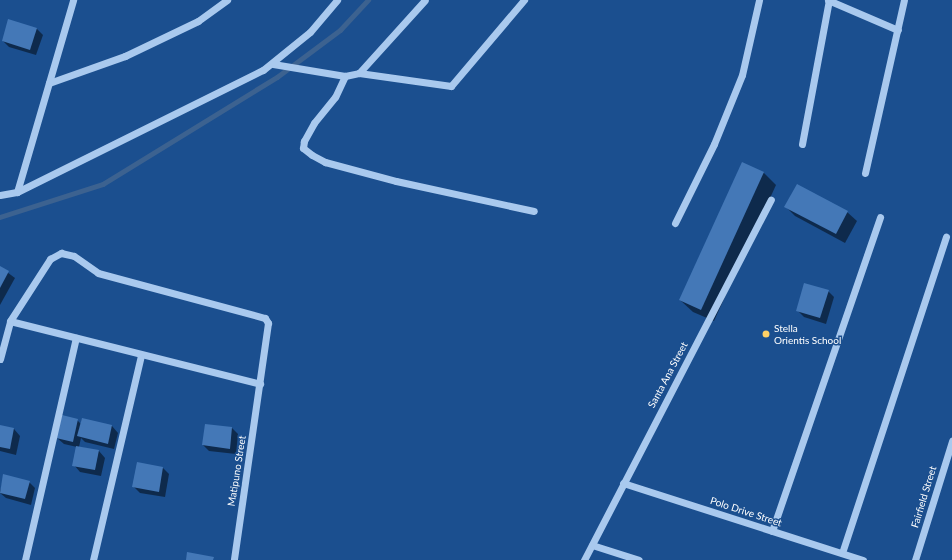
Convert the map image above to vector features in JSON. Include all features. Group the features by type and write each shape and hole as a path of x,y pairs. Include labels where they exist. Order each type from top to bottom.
{"street":[{"path":"17,192 73,0"},
{"path":"49,83 131,53 198,21 227,0"},
{"path":"0,196 17,192 277,64 310,32 338,0"},
{"path":"359,73 425,0"},
{"path":"277,64 307,68 345,76 359,73 442,86 451,86 524,0"},
{"path":"675,223 714,144 742,75 759,0"},
{"path":"802,144 829,0 898,30"},
{"path":"866,172 904,0"},
{"path":"345,76 335,96 314,123 304,141 303,148 312,156 325,162 396,181 534,211"},
{"name":"Santa Ana Street","path":"584,560 770,200"},
{"path":"772,531 880,217"},
{"path":"842,553 946,237"},
{"name":"Matipuno Street","path":"0,359 10,321 50,259 61,253 74,256 98,273 265,318 268,323 234,560"},
{"path":"10,321 141,356 260,384"},
{"path":"25,560 76,338"},
{"path":"93,560 141,356"},
{"name":"Fairfield Street","path":"915,560 952,440"},
{"name":"Polo Drive Street","path":"623,483 863,560"},
{"path":"592,545 639,560"}],"building":[{"path":"8,19 37,28 30,50 2,41"},
{"path":"742,162 764,172 701,310 679,300"},
{"path":"797,184 848,211 836,234 784,207"},
{"path":"0,266 9,271 0,288"},
{"path":"804,283 829,290 820,318 796,311"},
{"path":"62,415 78,419 73,442 56,438"},
{"path":"82,418 112,425 108,444 77,436"},
{"path":"205,424 232,427 230,449 202,445"},
{"path":"0,425 14,428 10,449 0,447"},
{"path":"76,446 99,450 95,470 72,466"},
{"path":"137,462 163,467 159,492 132,487"},
{"path":"3,474 30,481 25,499 0,493"},
{"path":"187,552 214,557 213,560 186,560"}],"waterway":[{"path":"0,217 103,184 277,77 340,30 368,0"}],"place":[{"name":"Stella Orientis School","path":"766,334"}]}
